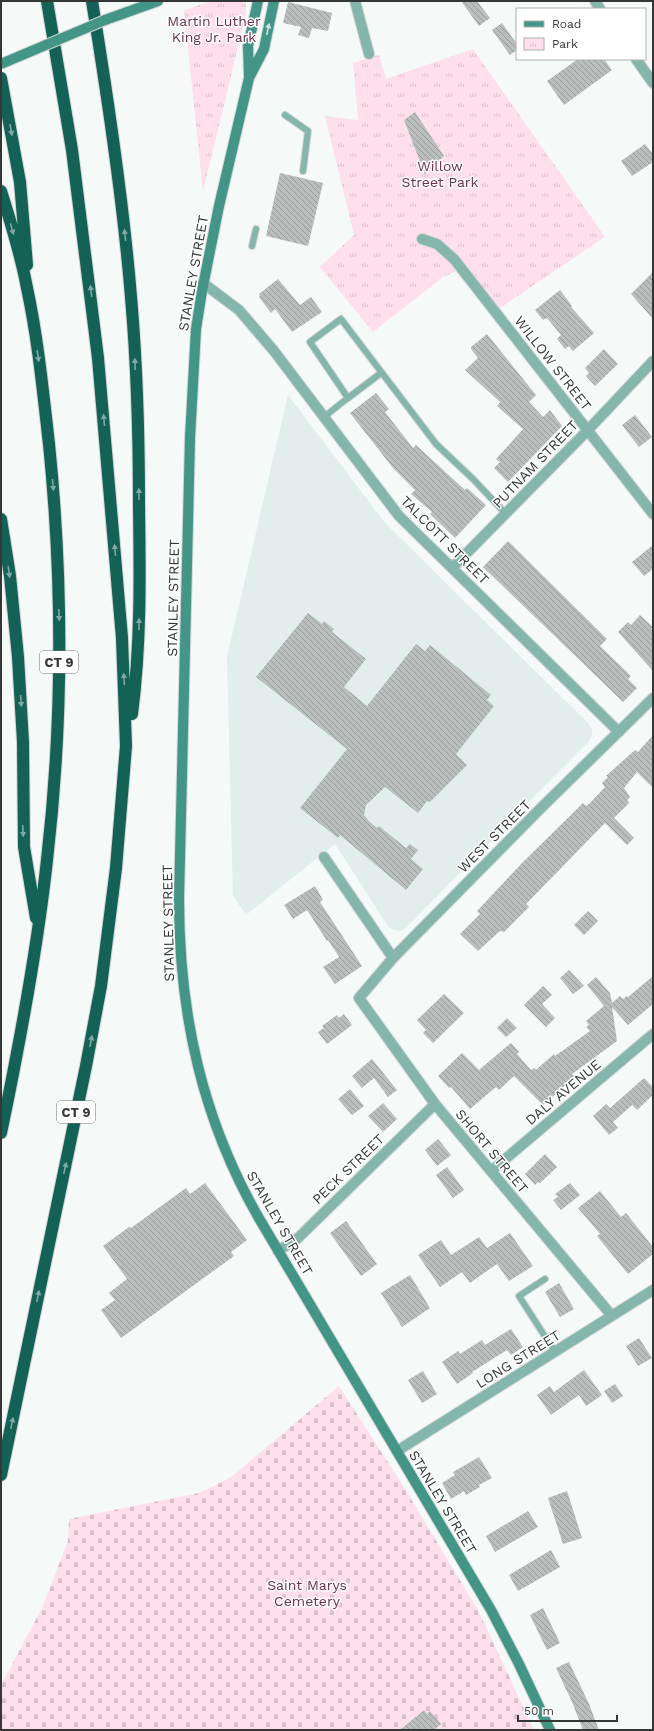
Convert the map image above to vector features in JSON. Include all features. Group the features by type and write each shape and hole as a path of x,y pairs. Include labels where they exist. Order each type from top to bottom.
{"highway":[{"name":"CT 9","path":"1,1475 86,1066 101,986 116,868 126,746 122,638 98,358 72,150 47,1"},
{"path":"92,1 121,201 131,296 135,358 139,488 139,636 134,697 126,746"},
{"path":"1,78 20,188 26,236 28,290"},
{"name":"CT 9","path":"1,191 28,290 40,368 52,474 59,631 59,688 54,785 48,857 22,1029 1,1133"},
{"path":"1,519 10,576 18,657 23,742 24,847 38,927"}],"main road":[{"path":"1,64 69,34 158,1"},
{"name":"STANLEY STREET","path":"249,78 248,46 258,1"},
{"name":"STANLEY STREET","path":"274,1 264,49 249,78 219,206 203,283 195,336 190,438 179,899 181,968 186,1009 196,1061 212,1116 241,1185 278,1251 501,1628 529,1683 550,1730"}],"street":[{"path":"355,1 369,54"},
{"path":"637,60 653,83"},
{"name":"WILLOW STREET","path":"422,239 437,244 454,259 653,514"},
{"name":"TALCOTT STREET","path":"203,283 239,310 274,351 399,516 619,732"},
{"name":"PUTNAM STREET","path":"452,568 587,431 653,361"},
{"name":"WEST STREET","path":"359,998 393,958 653,698"},
{"path":"324,857 393,958"},
{"name":"SHORT STREET","path":"359,998 435,1104 612,1316"},
{"name":"DALY AVENUE","path":"491,1171 653,1034"},
{"name":"PECK STREET","path":"278,1251 298,1238 435,1104"},
{"name":"LONG STREET","path":"397,1451 653,1290"}],"lane":[{"path":"285,115 308,131 303,171"},
{"path":"252,246 256,229"},
{"path":"349,397 348,398 310,342 341,319 436,444 473,479 506,514"},
{"path":"324,417 381,373"},
{"path":"545,1279 519,1296 555,1352"}],"shaded area":[{"path":"288,395 385,523 589,724 592,730 592,735 589,741 407,927 401,931 393,930 388,926 335,844 246,915 233,896 227,657"}],"green space":[{"name":"Martin Luther King Jr. Park","path":"212,1 244,1 246,5 246,14 203,191 184,10"},
{"name":"Willow Street Park","path":"473,49 605,237 497,310 464,268 443,277 373,332 320,267 354,235 325,116 358,120 353,63 379,55 386,79"},
{"name":"Saint Marys Cemetery","path":"339,1386 405,1489 478,1610 534,1730 1,1730 1,1685 43,1606 68,1541 69,1519 199,1493 230,1478"}],"building":[{"path":"461,1 477,1 490,18 479,26"},
{"path":"288,2 332,13 328,31 312,28 309,38 298,35 301,27 283,23"},
{"path":"502,23 516,43 516,51 510,55 492,30"},
{"path":"577,60 605,60 612,70 564,105 547,81"},
{"path":"415,112 444,156 425,174 404,120"},
{"path":"645,144 653,154 653,162 632,176 621,161"},
{"path":"280,173 323,183 308,246 266,236"},
{"path":"653,272 653,319 631,294"},
{"path":"278,279 300,305 311,297 322,312 292,332 275,309 271,313 259,297 259,294"},
{"path":"560,290 572,306 571,307 594,333 573,351 569,346 565,349 557,339 561,335 547,318 543,320 535,310"},
{"path":"487,334 536,395 529,402 543,417 550,410 562,426 508,482 494,468 500,462 496,459 523,429 497,406 500,402 465,370 478,358 471,347"},
{"path":"604,349 618,364 595,386 586,376 589,373 585,368"},
{"path":"376,393 389,409 385,412 413,448 416,445 465,490 467,488 486,505 455,538 430,514 432,512 411,494 415,490 393,468 350,413"},
{"path":"635,415 652,437 639,447 622,425"},
{"path":"508,541 607,639 600,646 631,676 628,679 637,688 623,702 483,567"},
{"path":"653,545 653,569 644,576 632,562"},
{"path":"308,613 322,624 324,621 334,629 332,632 366,659 344,687 367,706 416,644 425,651 430,645 491,695 487,700 494,706 456,754 467,765 430,802 427,801 418,813 385,787 366,805 364,815 377,828 379,826 406,848 410,844 418,850 411,859 423,869 406,890 340,835 338,838 300,808 347,749 256,677"},
{"path":"640,615 653,627 653,671 618,632 628,622 631,625"},
{"path":"653,735 653,788 637,772 624,788 630,797 627,800 629,803 614,818 634,838 627,845 605,823 526,904 529,907 504,932 500,931 478,951 460,934 480,914 477,911 522,863 583,803 586,806 591,802 605,787 602,783 608,777 606,776 635,750 638,752"},
{"path":"315,886 323,900 320,902 362,966 335,984 323,967 339,957 307,910 293,919 284,905"},
{"path":"588,911 598,921 584,935 574,925"},
{"path":"569,970 584,986 573,994 560,978"},
{"path":"653,976 653,1004 628,1025 612,1007 617,1041 572,1074 575,1077 543,1105 514,1076 499,1090 496,1087 470,1109 451,1087 449,1088 438,1076 462,1053 479,1070 511,1043 519,1052 517,1054 531,1070 534,1068 536,1070 554,1054 555,1056 590,1031 586,1027 589,1025 586,1021 604,1006 587,985 596,977 610,993 612,1003 620,996 623,999 627,996 628,997"},
{"path":"543,986 552,995 542,1004 555,1018 546,1027 524,1005"},
{"path":"444,994 464,1013 433,1043 423,1033 426,1030 417,1020"},
{"path":"344,1014 352,1025 327,1044 318,1032 324,1028 322,1026 337,1015 339,1018"},
{"path":"507,1018 517,1028 506,1037 497,1028"},
{"path":"372,1059 397,1090 388,1097 374,1078 362,1088 352,1076"},
{"path":"644,1078 653,1087 653,1095 637,1110 632,1105 613,1122 618,1128 609,1135 593,1116 606,1104 610,1108"},
{"path":"350,1089 364,1106 352,1115 338,1099"},
{"path":"383,1103 397,1119 383,1132 368,1116"},
{"path":"438,1139 451,1155 437,1166 425,1150"},
{"path":"545,1154 557,1167 540,1183 538,1182 535,1185 525,1174"},
{"path":"447,1167 464,1190 453,1198 436,1175"},
{"path":"205,1183 247,1240 231,1252 234,1256 121,1338 101,1310 115,1300 109,1293 127,1279 103,1246 129,1227 131,1228 186,1188 190,1194"},
{"path":"570,1183 580,1195 561,1210 553,1200 558,1197 555,1194"},
{"path":"600,1191 621,1217 626,1213 653,1247 653,1254 628,1274 597,1236 600,1234 578,1208"},
{"path":"346,1221 377,1264 361,1276 330,1233"},
{"path":"510,1233 533,1266 509,1281 497,1264 470,1283 462,1272 440,1287 418,1255 441,1240 451,1255 479,1237 487,1248"},
{"path":"410,1275 430,1308 402,1327 381,1293"},
{"path":"559,1283 574,1309 560,1317 545,1292"},
{"path":"511,1329 523,1347 511,1355 507,1350 472,1372 473,1373 457,1384 442,1362 458,1351 460,1354 482,1340 485,1345"},
{"path":"639,1338 652,1358 638,1366 626,1346"},
{"path":"584,1370 602,1395 586,1406 579,1395 551,1415 537,1395 550,1386 554,1392"},
{"path":"423,1371 437,1394 422,1403 408,1380"},
{"path":"615,1384 623,1396 612,1403 604,1391"},
{"path":"479,1457 492,1478 479,1485 480,1487 466,1495 464,1491 451,1499 442,1483 455,1475 453,1472"},
{"path":"567,1491 582,1538 563,1544 548,1498"},
{"path":"528,1511 538,1527 495,1552 486,1536"},
{"path":"551,1550 560,1567 518,1591 509,1575"},
{"path":"543,1608 560,1643 547,1650 530,1615"},
{"path":"569,1662 589,1704 599,1730 583,1730 556,1668"},
{"path":"424,1710 427,1714 430,1711 441,1724 434,1730 400,1730"}]}
